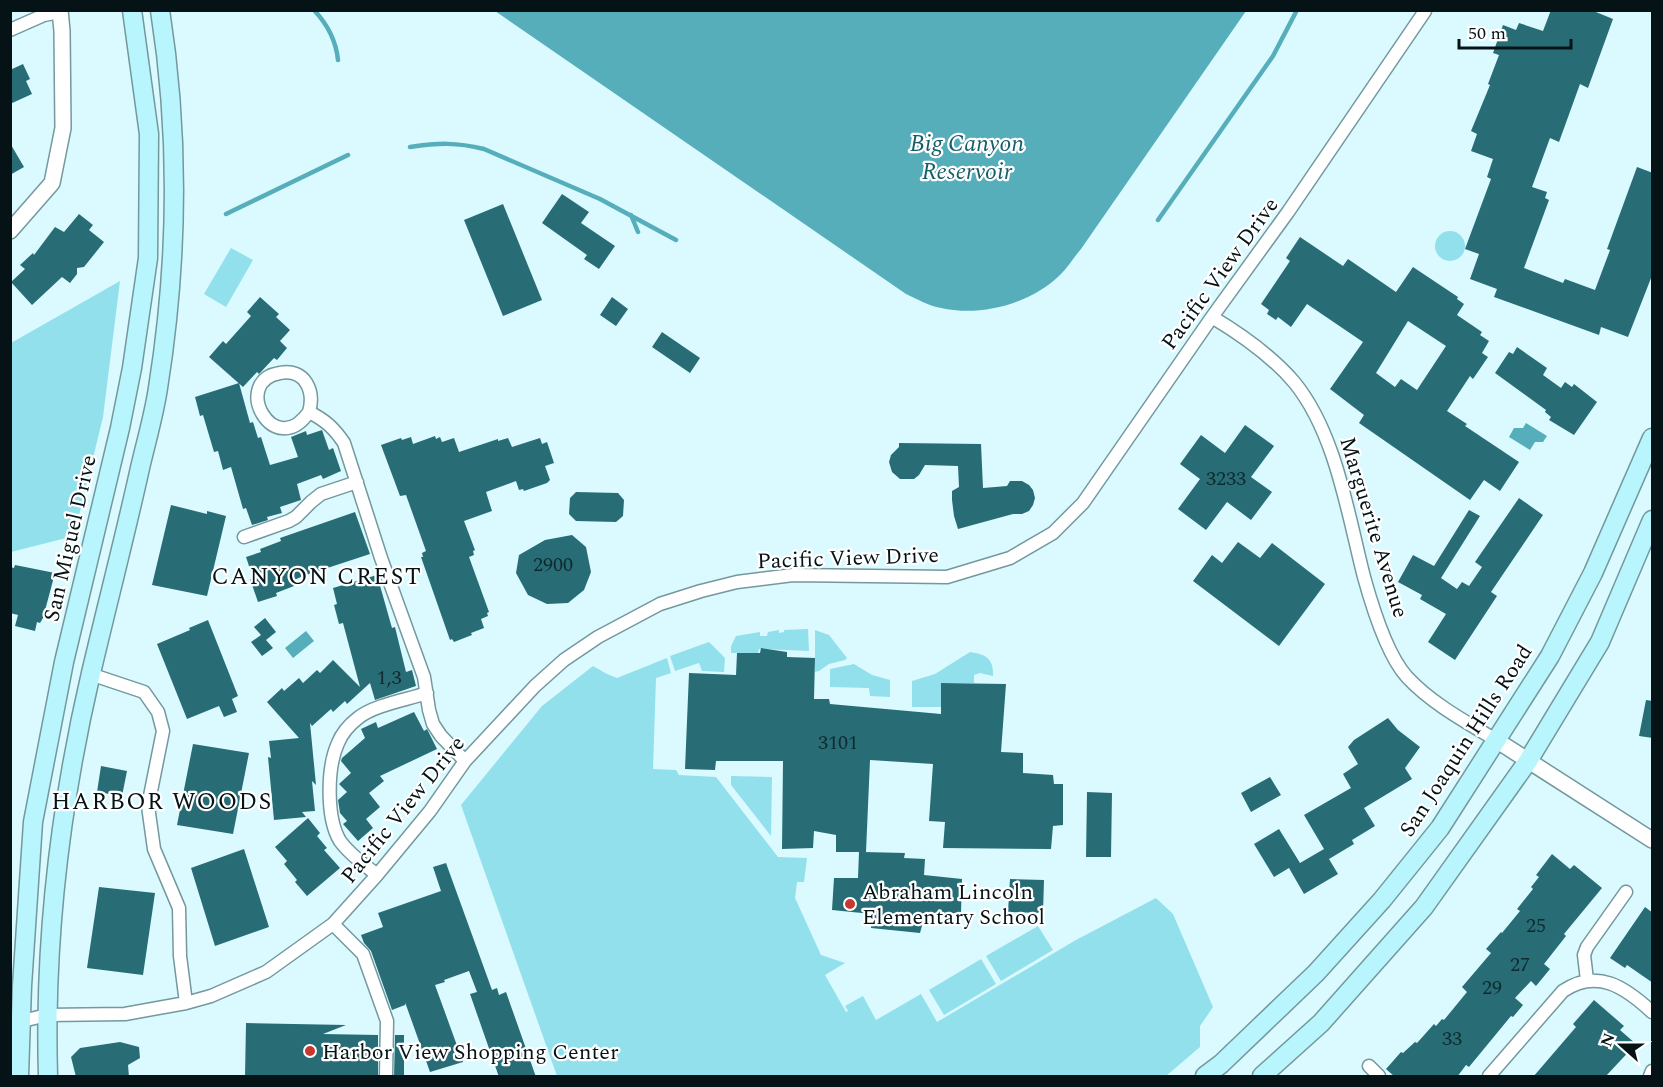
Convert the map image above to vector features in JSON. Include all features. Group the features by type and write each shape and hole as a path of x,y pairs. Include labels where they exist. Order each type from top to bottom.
{"main road":[{"name":"San Miguel Drive","path":"19,1077 15,1014 34,812 64,663 124,408 148,258 149,134 132,10"},
{"path":"48,1077 47,1015 52,901 64,811 90,674 158,392 172,279 175,189 173,124 160,10"},
{"name":"San Joaquin Hills Road","path":"1205,1077 1316,973 1382,900 1440,828 1551,656 1593,573 1653,438"},
{"path":"1262,1077 1321,1023 1424,907 1528,761 1600,642 1653,520"}],"street":[{"path":"10,30 44,15 60,11 63,128 52,183 10,231"},
{"name":"Pacific View Drive","path":"47,1015 125,1014 186,1003 211,996 266,972 333,924 430,811 465,761 535,686 564,660 598,637 660,604 737,582 794,575 946,577 1010,558 1053,533 1083,503 1212,317 1295,203 1425,11"},
{"name":"Marguerite Avenue","path":"1212,317 1239,334 1276,363 1294,383 1313,411 1330,448 1378,622 1387,644 1406,676 1439,704 1653,840"},
{"path":"278,373 296,374 303,379 312,394 309,412 304,420 296,425 278,427 262,417 258,409 259,390 270,376 278,373"},
{"path":"309,412 326,421 344,442 381,558 424,677 429,710 434,724 441,736 465,761"},
{"path":"244,537 289,521 321,494 357,482"},
{"path":"90,674 144,692 158,712 163,731 148,806 154,849 179,908 180,956 186,1003"},
{"path":"377,875 349,852 334,828 329,800 334,753 343,734 360,716 371,710 427,693"},
{"path":"1587,980 1584,955 1587,947 1626,892"},
{"path":"333,924 363,954 387,1021 386,1077"},
{"path":"1489,1077 1563,992 1574,984 1587,980 1599,980 1613,984 1653,1012"},
{"path":"15,1014 47,1015"},
{"path":"1369,1066 1379,1077"},
{"path":"1650,1077 1653,1071"}],"shaded area":[{"path":"1450,231 1461,235 1465,246 1461,257 1450,261 1439,257 1435,246 1439,235"},
{"path":"231,248 253,260 226,307 204,294"},
{"path":"120,281 103,417 74,536 11,552 11,343"},
{"path":"808,629 809,651 759,649 758,653 731,653 731,646 736,636 760,632 760,636 767,636 768,632 779,630 779,633 784,630"},
{"path":"815,630 829,635 847,658 815,672"},
{"path":"709,642 725,658 724,672 702,671 699,663 675,671 670,656"},
{"path":"970,652 981,654 991,662 993,676 980,673 974,675 974,683 942,683 941,707 912,707 912,681 935,674"},
{"path":"667,658 671,673 656,678 653,769 676,770 679,775 716,777 778,857 807,858 804,882 797,882 795,898 821,955 845,963 825,975 846,1012 848,1011 845,1006 863,996 876,1020 921,994 937,1022 1076,940 1156,898 1173,914 1213,1007 1200,1026 1200,1047 1166,1076 557,1076 461,805 542,706 593,666 617,678"},
{"path":"854,664 872,675 890,680 890,697 870,696 869,688 830,687 830,669"},
{"path":"731,776 772,777 771,836 731,785"},
{"path":"1038,926 1053,950 1001,981 986,956"},
{"path":"981,959 996,984 944,1015 929,990"}],"water":[{"name":"Big Canyon Reservoir","path":"495,11 1246,11 1064,271 1049,284 1020,300 1005,306 972,311 937,307 906,294"},
{"path":"1526,423 1547,436 1543,442 1535,442 1530,450 1509,437 1514,428 1523,428"},
{"path":"306,631 314,641 293,658 285,648"}],"building":[{"path":"1551,10 1591,10 1613,19 1588,88 1580,84 1559,142 1550,138 1532,187 1547,192 1545,198 1549,200 1524,268 1563,283 1565,279 1595,290 1610,250 1607,249 1637,167 1653,173 1653,273 1628,337 1601,327 1599,335 1494,297 1497,289 1470,279 1479,254 1465,249 1491,179 1487,177 1493,159 1471,151 1477,134 1471,131 1490,85 1488,84 1499,55 1493,53 1503,25 1516,30 1519,23 1543,31"},
{"path":"23,64 30,79 26,81 32,94 10,104 10,70"},
{"path":"10,143 24,167 10,175"},
{"path":"562,194 589,212 581,223 615,246 599,269 584,259 587,255 542,223"},
{"path":"503,204 542,300 503,316 464,220"},
{"path":"79,214 93,225 89,230 104,242 84,267 77,268 77,274 70,283 62,277 32,305 11,282 25,269 20,265 33,253 34,255 55,227 64,232"},
{"path":"1300,237 1343,266 1348,259 1396,292 1413,267 1458,297 1457,299 1464,304 1457,315 1482,332 1480,335 1489,341 1482,353 1488,357 1473,379 1470,376 1447,411 1467,424 1465,426 1519,462 1500,491 1484,480 1470,500 1359,423 1364,415 1330,389 1363,342 1307,304 1291,327 1278,317 1276,320 1267,314 1269,310 1261,304 1290,261 1286,258","holes":["1408,321 1446,346 1417,390 1401,379 1395,387 1376,373"]},
{"path":"260,297 279,314 276,317 290,330 280,341 287,348 277,360 274,358 243,387 209,357 223,341 226,344 251,316 247,312"},
{"path":"612,297 628,309 616,326 600,315"},
{"path":"662,332 700,358 690,373 652,347"},
{"path":"1517,347 1547,368 1543,375 1561,388 1565,382 1572,387 1574,384 1597,402 1574,435 1549,420 1551,417 1545,412 1546,410 1495,373 1509,352 1513,354"},
{"path":"239,383 250,423 253,422 258,438 261,437 270,465 298,457 291,437 306,431 307,435 322,430 329,450 333,448 341,471 323,479 321,475 297,484 301,500 280,507 282,513 267,517 268,520 252,525 246,508 243,509 231,467 223,470 218,451 214,452 195,397"},
{"path":"1245,425 1274,446 1251,477 1272,492 1251,520 1227,502 1206,530 1178,509 1200,479 1180,464 1201,435 1225,453"},
{"path":"435,436 436,439 440,437 442,442 454,438 459,452 498,439 498,441 508,438 512,447 540,438 542,444 547,442 554,463 545,466 550,480 547,483 524,491 519,490 516,481 486,492 492,511 464,521 475,550 474,555 469,557 489,612 488,616 481,619 484,628 454,642 450,640 421,557 426,551 406,495 400,496 381,445 411,437 413,444"},
{"path":"899,443 981,444 983,488 1007,486 1010,481 1022,481 1033,490 1035,498 1033,505 1029,511 1022,514 1013,514 958,529 954,516 952,491 959,487 958,466 925,465 914,479 900,479 892,472 889,462 891,455 899,447"},
{"path":"576,492 618,493 624,500 623,516 616,522 576,521 569,514 570,498"},
{"path":"1519,498 1543,515 1491,592 1497,596 1455,660 1428,642 1446,614 1420,599 1422,595 1398,582 1413,555 1434,566 1469,510 1480,516 1441,578 1457,589 1462,582 1469,586 1482,567 1475,562"},
{"path":"171,505 226,516 207,596 152,585"},
{"path":"355,512 370,554 303,576 292,581 294,586 276,593 277,596 258,602 250,579 253,578 246,557 281,541 280,538"},
{"path":"572,535 586,547 591,572 584,590 568,603 547,604 528,595 516,573 519,555 545,540"},
{"path":"1238,542 1260,558 1272,543 1325,584 1279,646 1193,581 1212,555 1222,563"},
{"path":"15,565 55,573 43,618 40,623 37,622 35,631 15,626 18,615 10,613 10,567 14,568"},
{"path":"377,575 392,628 395,627 406,672 412,670 416,686 375,700 370,683 347,704 345,701 333,712 331,709 312,726 310,723 316,785 312,781 315,811 302,812 306,817 274,820 268,757 271,758 269,741 299,738 267,702 282,688 284,691 299,678 303,683 317,670 320,673 333,660 360,687 343,623 339,624 334,605 337,604 333,588"},
{"path":"265,618 276,632 266,640 273,648 262,656 251,642 261,635 254,627"},
{"path":"208,620 238,696 232,699 237,712 224,717 219,706 187,719 157,644"},
{"path":"761,648 787,652 787,657 815,658 814,699 829,699 830,704 941,714 941,683 1006,684 1001,752 1023,753 1023,773 1053,775 1054,784 1063,784 1063,825 1053,826 1051,849 943,848 945,822 929,821 933,764 870,760 866,852 864,852 905,853 904,858 925,859 924,875 962,879 961,913 930,914 929,922 923,922 920,933 871,928 872,914 832,910 834,878 858,878 859,852 836,852 836,835 814,831 813,848 782,849 783,761 716,761 715,770 685,769 689,673 736,675 737,653 760,653"},
{"path":"1646,700 1653,701 1653,738 1639,736"},
{"path":"414,712 424,731 427,729 437,749 380,776 384,781 369,793 380,807 366,819 373,828 358,841 343,824 347,821 340,813 338,800 347,792 339,784 351,773 341,761 342,758 365,738 361,729 376,722 378,728"},
{"path":"1388,718 1398,730 1420,747 1405,768 1412,779 1364,808 1375,826 1352,840 1354,844 1329,859 1338,874 1304,894 1289,868 1274,877 1254,844 1279,829 1300,863 1324,849 1304,815 1351,788 1343,774 1358,764 1348,747 1354,740"},
{"path":"193,744 249,753 233,834 177,825"},
{"path":"101,766 127,771 122,796 97,792"},
{"path":"1270,777 1281,795 1251,812 1241,793"},
{"path":"1087,792 1112,793 1111,857 1086,857"},
{"path":"308,818 320,833 317,836 327,848 324,850 340,868 307,896 284,864 287,861 275,847"},
{"path":"244,849 269,927 215,946 191,868"},
{"path":"1552,854 1570,869 1574,865 1602,888 1564,934 1566,936 1544,964 1550,969 1536,986 1531,981 1515,998 1523,1005 1513,1017 1511,1016 1469,1067 1466,1065 1457,1077 1395,1077 1386,1069 1401,1052 1403,1053 1415,1042 1417,1043 1434,1024 1436,1026 1442,1019 1444,1020 1467,992 1462,987 1491,953 1486,949 1520,911 1517,909 1533,889 1531,887 1539,877 1536,875"},
{"path":"446,863 492,990 497,988 499,995 506,992 536,1077 499,1077 470,994 477,992 469,971 435,985 463,1062 430,1072 405,1003 392,1010 371,951 361,935 383,927 378,913 441,891 433,867"},
{"path":"1010,879 1044,880 1043,913 1008,912"},
{"path":"99,887 155,893 143,975 87,968"},
{"path":"1645,907 1653,913 1653,983 1627,965 1625,968 1610,958"},
{"path":"1594,1000 1624,1026 1620,1030 1636,1044 1605,1077 1533,1077 1576,1027 1573,1024"},
{"name":"Harbor View Shopping Center","path":"246,1023 346,1025 323,1034 378,1035 378,1077 245,1077"},
{"path":"395,1035 404,1035 404,1077 394,1077"},
{"path":"120,1042 139,1047 140,1058 128,1065 129,1077 76,1077 71,1057 80,1048"}],"waterway":[{"path":"314,10 330,33 338,60"},
{"path":"1158,220 1273,56 1297,10"},
{"path":"410,147 447,144 484,149 600,199 676,240"},
{"path":"226,214 348,155"},
{"path":"631,215 638,232"}],"place":[{"name":"Abraham Lincoln Elementary School","path":"850,904"},
{"name":"Harbor View Shopping Center","path":"310,1051"}],"district":[{"name":"CANYON CREST","path":"317,576"},
{"name":"HARBOR WOODS","path":"162,801"}]}
